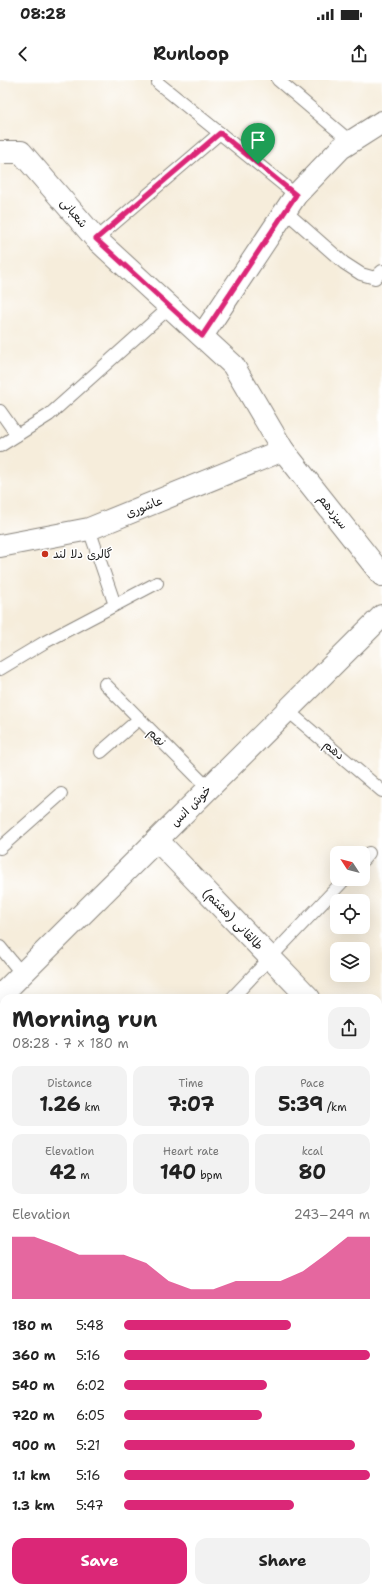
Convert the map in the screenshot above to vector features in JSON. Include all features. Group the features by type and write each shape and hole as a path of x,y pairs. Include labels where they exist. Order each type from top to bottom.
{"street":[{"path":"202,336 291,203 340,148 382,122"},
{"name":"شعبانی","path":"0,152 21,152 96,239 233,365 283,450"},
{"name":"عاشوری","path":"0,546 89,529 283,450"},
{"name":"سیزدهم","path":"283,450 382,575"},
{"name":"خوش انس","path":"2,994 382,616"},
{"name":"طالقانی (هشتم)","path":"157,840 305,994"}],"lane":[{"path":"278,80 351,142"},
{"path":"158,83 220,133 291,203 344,263 361,274 375,278 382,271"},
{"path":"96,239 220,133"},
{"path":"0,446 49,415 170,307"},
{"path":"0,411 17,435"},
{"path":"89,529 115,605"},
{"path":"0,669 45,642 157,583"},
{"name":"نهم","path":"105,684 208,789"},
{"name":"دهم","path":"287,710 382,790"},
{"path":"101,752 139,719"},
{"path":"0,848 61,794"},
{"path":"236,994 338,886"},
{"path":"0,947 22,974"}],"place":[{"name":"گالری دلا لند","path":"45,554"}],"route":[{"path":"220,133 258,164 296,195 202,336 96,239 220,133"}]}
